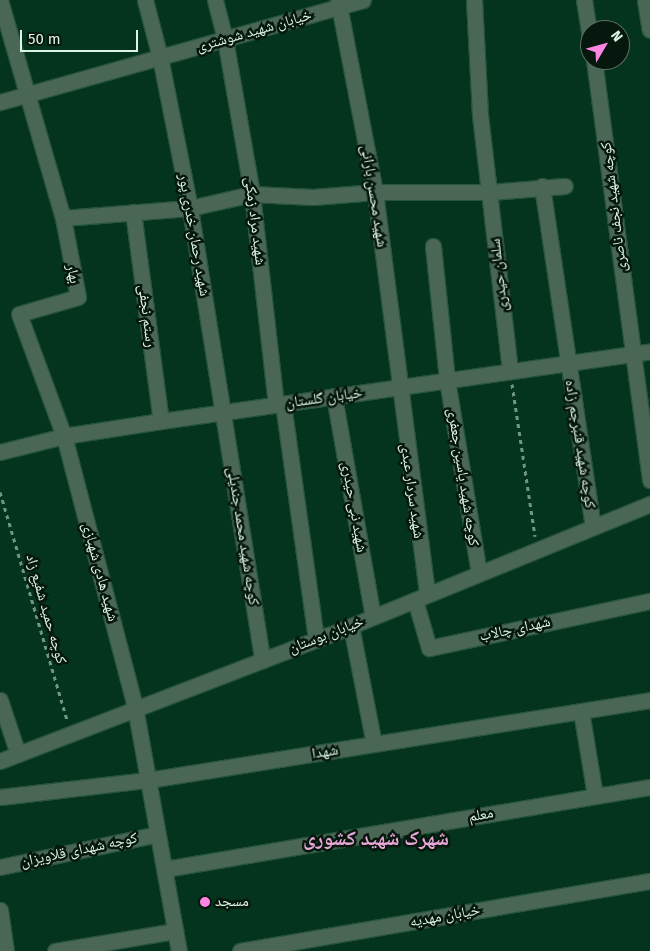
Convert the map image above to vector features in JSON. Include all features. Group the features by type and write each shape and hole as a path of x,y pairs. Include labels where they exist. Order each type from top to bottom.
{"street":[{"name":"بهار","path":"0,0 30,94 62,218 78,297 19,314 64,436"},
{"name":"شهید رحمان خدری پور","path":"145,0 160,57 190,208 224,413"},
{"name":"شهید مراد زمکی","path":"215,0 226,39 252,194 280,404 316,640"},
{"name":"خیابان شهید شوشتری","path":"0,102 226,39 339,4 363,0"},
{"name":"سلمان حیدری","path":"474,0 480,115 510,371"},
{"path":"584,0 587,20"},
{"path":"645,0 650,30"},
{"name":"شهید محسن بارانی","path":"339,4 375,192 398,387"},
{"name":"کوچه شهید نجف ناصری","path":"596,70 611,173 631,354 650,480"},
{"path":"62,218 190,208 252,194 312,197 375,192 490,192 542,186 566,186"},
{"name":"کوچه شهید قنبرجم زاده","path":"542,186 567,363 593,526"},
{"name":"رستم نجفی","path":"133,212 161,421"},
{"name":"کوچه شهید یاسین جعفری","path":"433,246 447,380 479,573"},
{"name":"خیابان گلستان","path":"0,452 64,436 650,351"},
{"name":"شهید سردار عبدی","path":"398,387 421,597"},
{"name":"شهید نبی حیدری","path":"334,396 373,617"},
{"name":"کوچه شهید محمد جندیلی","path":"224,413 262,660"},
{"name":"شهید هادی شهبازی","path":"64,436 135,707"},
{"name":"خیابان بوستان","path":"0,761 135,707 316,640 650,504"},
{"name":"شهدای چالاب","path":"421,597 428,648 650,601"},
{"path":"351,626 374,744"},
{"path":"0,700 18,754"},
{"name":"شهدا","path":"0,797 148,780 650,700"},
{"path":"135,707 179,951"},
{"path":"581,711 595,796"},
{"name":"معلم","path":"165,868 650,787"},
{"name":"کوچه شهدای قلاویزان","path":"0,867 158,834"},
{"name":"خیابان مهدیه","path":"240,951 650,880"},
{"path":"0,910 6,951"},
{"path":"55,951 176,931"}],"path":[{"path":"510,371 538,549"},
{"name":"کوچه حمید شفیع زاد","path":"0,492 71,733"}],"place":[{"name":"مسجد","path":"205,902"}],"district":[{"name":"شهرک شهید کشوری","path":"376,838"}]}
